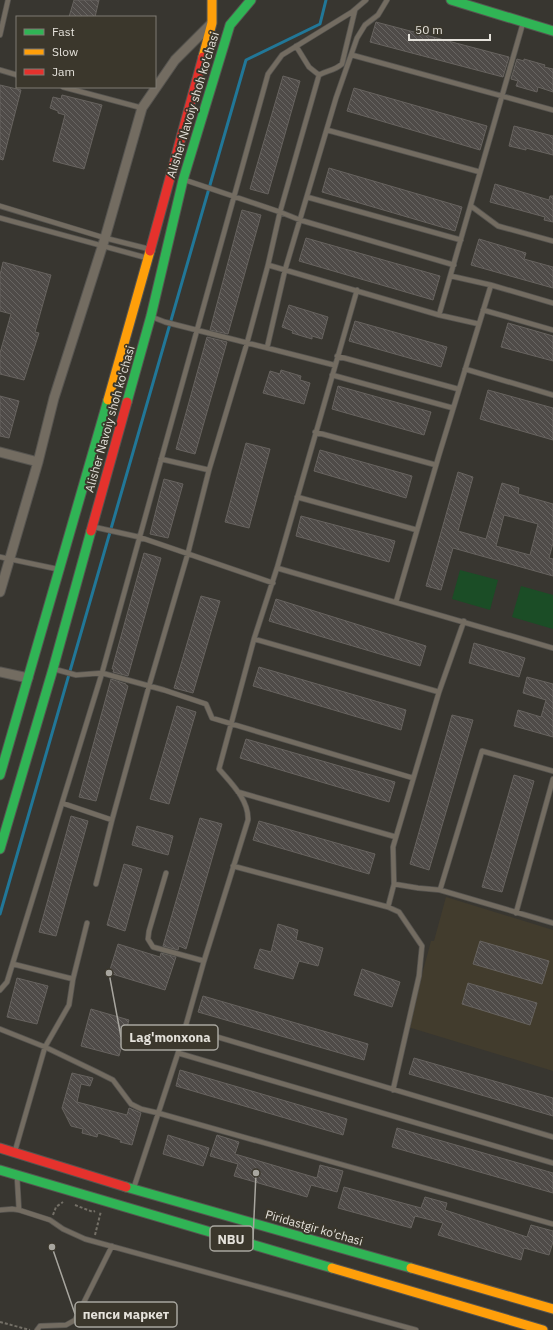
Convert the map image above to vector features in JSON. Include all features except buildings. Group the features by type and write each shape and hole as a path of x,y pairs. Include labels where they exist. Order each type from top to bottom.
{"main road":[{"name":"Alisher Navoiy shoh ko'chasi","path":"0,775 149,254 212,22 212,0"},
{"name":"Alisher Navoiy shoh ko'chasi","path":"0,849 57,670 93,527 151,316 183,180 230,25 251,0"},
{"path":"451,0 553,31"},
{"path":"477,0 553,23"},
{"path":"0,1140 12,1152"},
{"name":"Piridastgir ko'chasi","path":"0,1148 133,1189 553,1309"},
{"path":"0,1170 543,1330"}],"street":[{"path":"156,88 175,60 212,22"},
{"path":"0,592 4,558 38,462 54,398 104,242 142,108 156,88"},
{"path":"0,452 38,462"},
{"path":"0,672 28,678"}],"lane":[{"path":"0,35 8,0"},
{"path":"0,990 7,982 102,673 268,74 282,55 355,10 366,0"},
{"path":"267,348 285,270 336,98 357,38 366,26 378,15 387,0"},
{"path":"96,884 148,686 188,553 209,470 247,343 268,265 280,212 319,75 327,71 336,70 342,64 355,10"},
{"path":"439,314 524,23"},
{"path":"296,46 309,67 319,75"},
{"path":"352,55 553,110"},
{"path":"0,70 16,75"},
{"path":"67,88 142,108"},
{"path":"326,130 480,172"},
{"path":"183,180 234,196 300,220 454,265"},
{"path":"307,197 461,240"},
{"path":"0,206 104,242 149,254"},
{"path":"470,206 498,226 553,241"},
{"path":"0,218 149,254"},
{"path":"268,265 479,324"},
{"path":"451,276 491,285 553,303"},
{"path":"396,602 458,389 491,285"},
{"path":"133,1189 178,1053 204,961 248,820 248,814 238,792 219,769 254,639 273,583 334,365 357,290"},
{"path":"483,310 553,330"},
{"path":"151,316 164,322 334,365"},
{"path":"337,356 458,389"},
{"path":"465,369 553,395"},
{"path":"332,375 453,408"},
{"path":"315,432 436,465"},
{"path":"161,459 209,470"},
{"path":"297,497 417,530"},
{"path":"93,527 139,537 273,583"},
{"path":"4,558 59,569"},
{"path":"277,568 553,648"},
{"path":"388,907 394,884 393,847 439,692 464,621"},
{"path":"254,639 439,692"},
{"path":"57,670 76,675 102,673 148,686 206,704 212,718 413,778"},
{"path":"440,890 482,751 553,771"},
{"path":"516,913 553,779"},
{"path":"238,792 396,837"},
{"path":"62,803 112,820"},
{"path":"233,866 388,907 399,912 422,946 419,976 393,1090"},
{"path":"166,873 148,939 153,947 204,961"},
{"path":"394,884 440,890 553,923"},
{"path":"12,1152 45,1047 69,1005 73,979 87,923"},
{"path":"12,964 73,979"},
{"path":"184,1028 553,1137"},
{"path":"0,1029 45,1047 113,1080 131,1104 141,1109 553,1224"},
{"path":"178,1053 553,1163"},
{"path":"17,1174 19,1210"},
{"path":"0,1210 19,1210 50,1220 85,1239 416,1330"},
{"path":"37,1330 40,1326 66,1324 75,1320 112,1246"}],"path":[{"path":"50,1220 56,1207 62,1201 68,1203"},
{"path":"74,1205 93,1212 102,1207 93,1241"},
{"path":"0,1322 31,1330"}],"shaded area":[{"path":"446,897 553,930 553,1071 408,1027 431,941 434,941"}],"green space":[{"path":"460,570 498,580 490,610 452,599"},
{"path":"521,586 553,595 553,629 512,617"}],"waterway":[{"path":"0,914 246,60 320,24 326,0"}],"traffic: fast":[{"path":"127,402 151,316 183,180 230,25 251,0"},
{"path":"451,0 553,31"},
{"path":"0,775 108,400"},
{"path":"0,849 53,669 91,531"},
{"path":"0,1170 332,1268"},
{"path":"126,1187 411,1268"}],"traffic: slow":[{"path":"203,57 212,23 212,0"},
{"path":"108,400 150,251"},
{"path":"332,1268 543,1330"},
{"path":"411,1268 553,1309"}],"traffic: jam":[{"path":"150,251 203,57"},
{"path":"91,531 127,402"},
{"path":"0,1148 126,1187"}],"place":[{"name":"Lag'monxona","path":"109,973"},
{"name":"NBU","path":"256,1173"},
{"name":"пепси маркет","path":"52,1247"}]}
